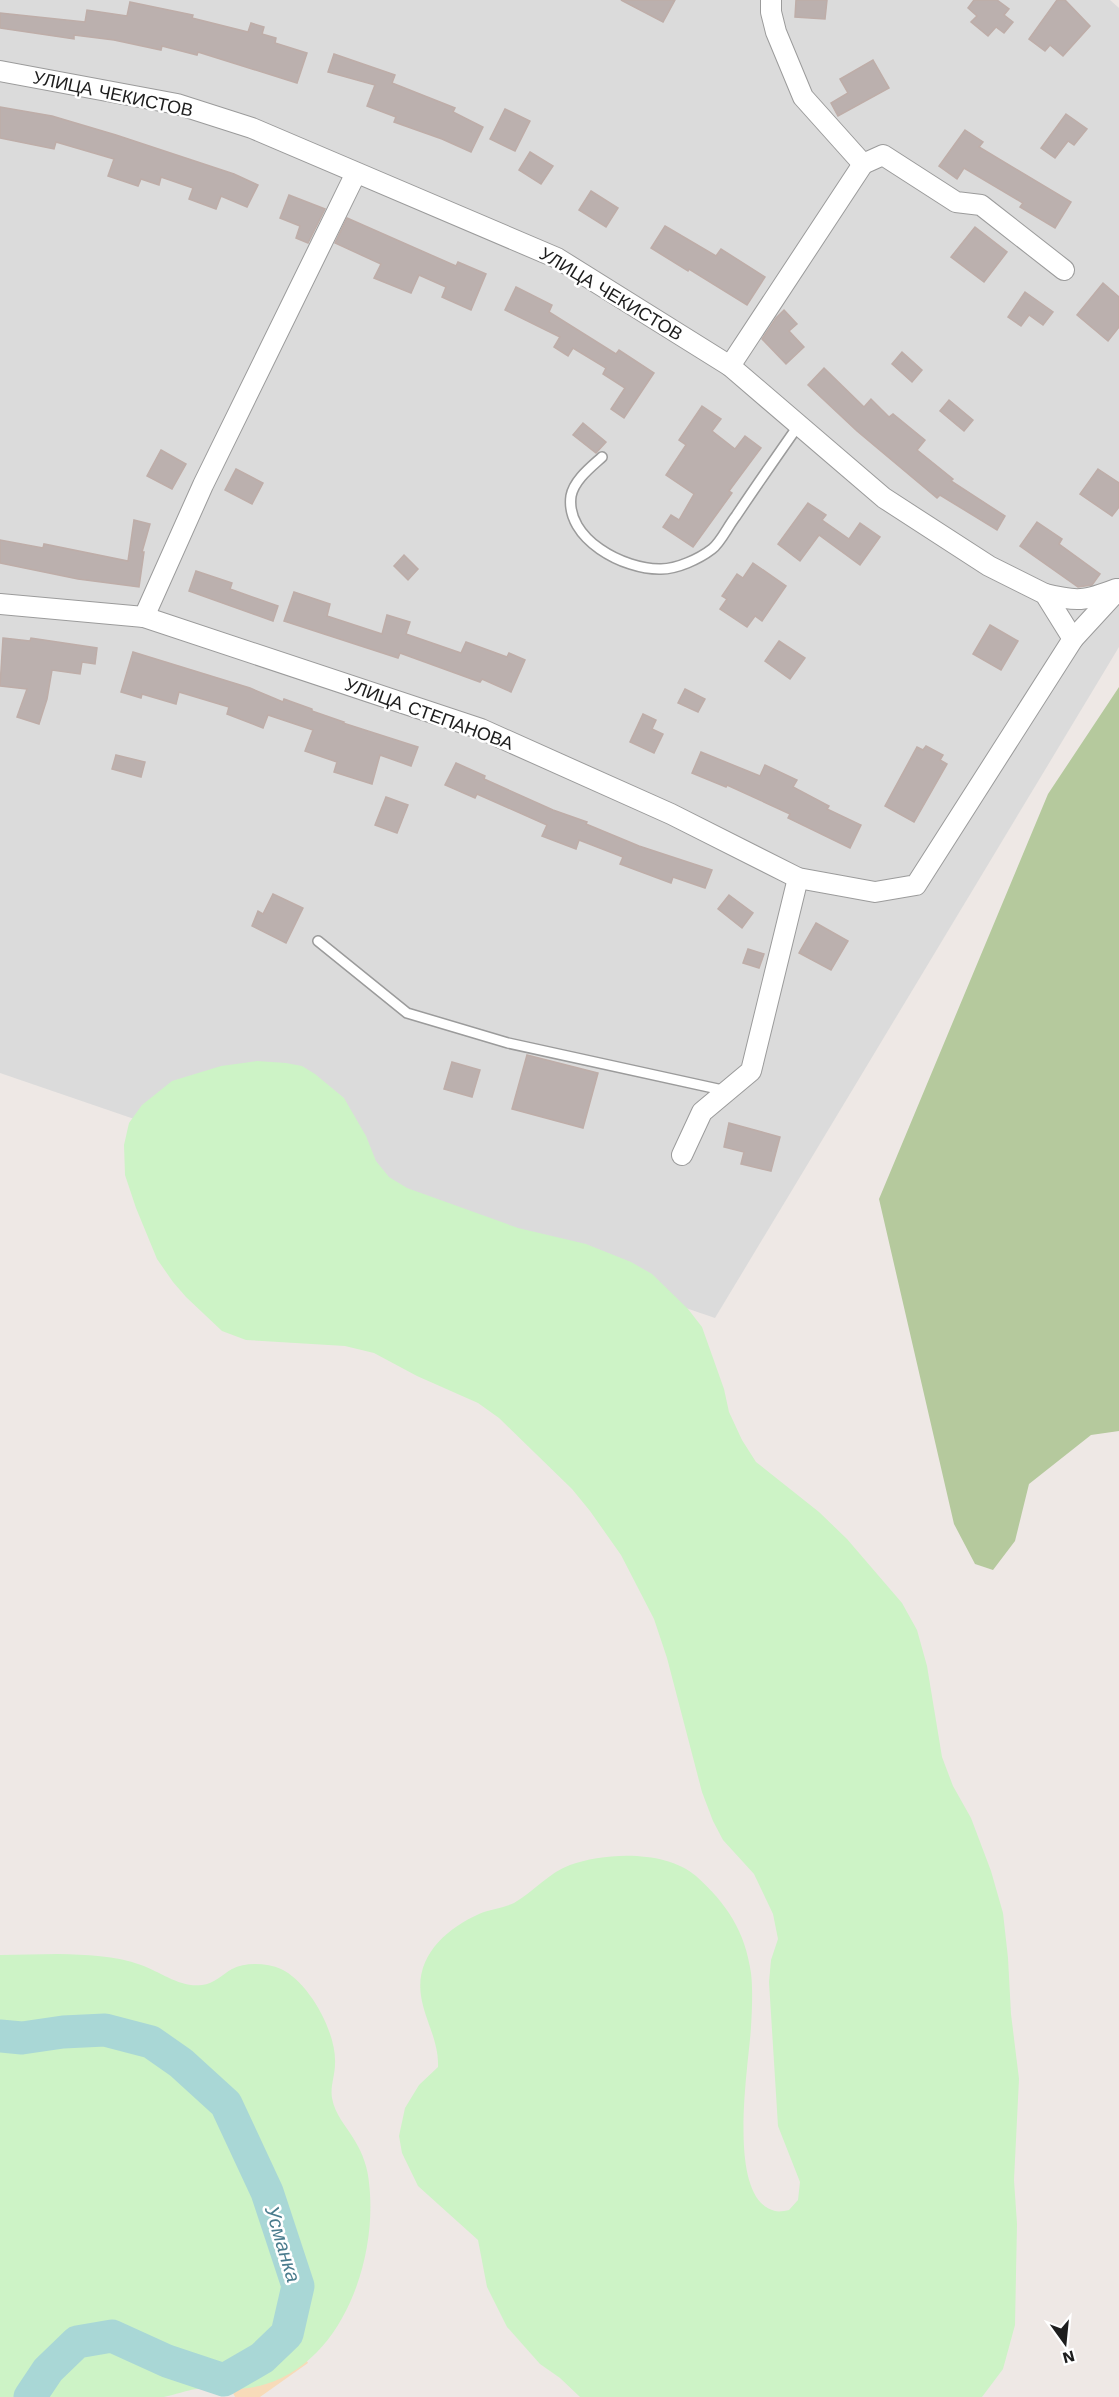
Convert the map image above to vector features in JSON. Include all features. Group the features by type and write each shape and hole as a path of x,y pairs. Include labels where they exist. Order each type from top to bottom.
{"street":[{"path":"771,0 771,12 776,32 803,97 863,164"},
{"name":"УЛИЦА ЧЕКИСТОВ","path":"0,71 177,104 252,128 557,258 730,366 884,498 988,566 1045,594 1072,601 1097,597 1119,588"},
{"path":"730,366 863,164 884,155 956,202 981,205 1064,270"},
{"path":"144,617 203,485 356,173"},
{"name":"УЛИЦА СТЕПАНОВА","path":"0,604 144,617 480,729 670,814 798,878 875,892 916,885 1073,639 1119,588"},
{"path":"1045,594 1073,639"},
{"path":"682,1155 702,1112 750,1071 798,878"}],"lane":[{"path":"602,457 578,482 571,496 573,516 583,536 604,553 631,564 661,569 688,562 713,549 798,426"},
{"path":"318,941 407,1014 508,1043 727,1091"}],"shaded area":[{"path":"0,0 1110,0 1119,8 1119,647 715,1318 0,1073"}],"green space":[{"path":"1119,687 1119,1431 1091,1435 1029,1484 1015,1541 993,1570 975,1564 954,1524 879,1199 1048,794"},
{"path":"257,1061 302,1066 344,1098 366,1136 376,1161 389,1177 407,1188 518,1228 586,1244 631,1262 652,1274 688,1309 702,1327 724,1389 729,1412 742,1440 756,1462 819,1512 847,1539 902,1603 917,1630 927,1666 942,1757 953,1786 971,1818 991,1871 1003,1913 1019,2079 1014,2180 1017,2224 1015,2325 1003,2369 982,2397 580,2397 560,2378 540,2364 507,2327 487,2287 478,2240 418,2186 402,2153 399,2136 405,2108 419,2085 438,2067 436,2048 421,1996 420,1982 428,1956 445,1936 467,1920 514,1903 563,1868 601,1858 635,1856 669,1861 696,1876 717,1897 739,1931 748,1958 752,1986 745,2098 745,2157 750,2182 760,2201 775,2211 789,2210 798,2200 800,2182 778,2126 769,1982 771,1960 778,1939 773,1914 754,1874 723,1840 713,1821 702,1792 667,1658 654,1619 621,1555 572,1489 499,1418 478,1403 417,1376 374,1353 345,1346 246,1340 222,1331 186,1297 157,1259 125,1175 124,1145 129,1123 142,1105 172,1081 221,1066"},
{"path":"58,1954 121,1959 141,1965 178,1982 194,1985 210,1983 237,1967 250,1964 269,1965 281,1969 302,1985 319,2010 331,2038 334,2052 332,2098 338,2115 358,2146 365,2162 370,2212 368,2242 361,2273 350,2302 335,2329 316,2353 293,2372 257,2386 240,2389 197,2389 164,2397 0,2397 0,1955"}],"sand":[{"path":"298,2346 308,2363 260,2397 235,2397 232,2391"}],"building":[{"path":"621,0 675,0 663,22"},
{"path":"796,0 827,0 825,19 795,17"},
{"path":"974,0 997,0 1009,9 1004,15 1013,22 1004,33 996,27 988,36 971,22 977,16 968,8"},
{"path":"1057,0 1065,0 1090,26 1063,56 1050,45 1045,51 1029,39"},
{"path":"130,2 193,15 192,18 248,32 251,23 264,27 262,34 276,38 275,43 307,53 297,83 198,52 197,55 162,46 161,50 114,40 74,35 74,39 0,28 0,13 85,22 87,10 127,16"},
{"path":"334,54 395,75 392,83 455,108 453,112 483,127 471,152 394,122 396,117 367,106 375,85 328,72"},
{"path":"873,60 889,88 838,116 831,103 848,93 840,79"},
{"path":"0,107 52,116 116,135 234,174 258,185 247,207 221,196 216,209 189,199 193,188 161,177 159,185 141,179 138,186 108,176 114,159 56,142 54,149 0,138"},
{"path":"505,109 530,121 515,151 490,139"},
{"path":"1066,114 1087,129 1074,145 1068,141 1055,158 1041,148"},
{"path":"965,130 983,142 979,147 1071,202 1055,228 1020,207 1023,203 964,168 957,179 939,166"},
{"path":"530,152 553,166 541,184 519,170"},
{"path":"591,191 618,208 606,227 579,210"},
{"path":"289,195 325,209 308,243 296,238 300,226 280,218"},
{"path":"347,218 456,266 458,262 486,274 471,310 442,297 446,287 419,275 411,293 374,278 381,264 335,243"},
{"path":"665,226 716,256 721,249 765,277 747,305 651,248"},
{"path":"975,227 1007,252 984,282 951,257"},
{"path":"1103,283 1119,297 1119,327 1108,341 1077,315"},
{"path":"516,287 552,305 549,312 616,354 619,350 654,373 624,418 611,409 625,388 603,374 606,368 573,348 568,356 554,347 560,337 505,310"},
{"path":"1025,292 1053,312 1043,325 1029,315 1021,326 1008,317"},
{"path":"784,310 797,324 789,331 804,347 786,364 762,339"},
{"path":"902,352 922,370 912,382 892,364"},
{"path":"824,368 864,407 871,399 889,417 893,414 925,440 917,450 953,479 951,481 1005,516 997,530 940,495 937,498 857,431 808,385"},
{"path":"949,400 973,420 964,431 940,411"},
{"path":"702,406 721,419 712,431 735,449 745,436 761,448 729,491 732,493 693,547 663,527 671,515 679,520 694,494 666,475 686,445 679,440"},
{"path":"583,423 606,442 596,453 573,435"},
{"path":"161,450 186,464 172,489 147,476"},
{"path":"236,469 263,483 252,504 225,490"},
{"path":"1098,469 1119,483 1119,507 1112,516 1080,494"},
{"path":"808,503 826,515 822,520 849,539 860,523 880,537 860,565 819,535 800,561 778,544"},
{"path":"134,520 150,524 142,552 144,552 139,587 78,579 0,563 0,540 43,548 44,544 128,561"},
{"path":"1037,522 1062,539 1059,544 1100,574 1092,585 1078,587 1020,546"},
{"path":"404,555 418,569 408,580 394,566"},
{"path":"753,563 786,586 762,621 755,616 747,627 720,609 727,599 722,596 737,574 743,578"},
{"path":"196,571 232,583 230,589 278,606 273,621 189,591"},
{"path":"294,592 330,604 327,616 382,634 387,615 410,622 406,634 461,653 466,642 507,657 509,653 525,660 511,692 482,679 480,682 400,653 398,658 284,621"},
{"path":"990,625 1018,641 1001,670 973,654"},
{"path":"3,638 30,641 31,638 97,648 95,664 82,662 80,674 52,670 47,699 39,724 17,717 27,689 0,686"},
{"path":"779,641 805,658 790,679 765,661"},
{"path":"133,652 250,688 283,702 284,699 343,723 418,747 411,766 380,755 372,784 334,772 337,762 305,751 313,730 268,715 263,728 227,714 229,707 179,692 176,704 142,694 141,698 121,692"},
{"path":"685,689 705,699 698,712 678,703"},
{"path":"643,714 656,720 652,729 663,734 654,753 630,742"},
{"path":"926,746 943,755 940,760 947,764 914,822 885,806 917,747 923,750"},
{"path":"701,752 760,776 765,765 797,780 793,787 829,806 827,809 861,825 850,848 788,818 790,814 727,785 726,787 692,773"},
{"path":"116,755 145,762 141,777 112,769"},
{"path":"456,763 485,776 484,779 553,810 587,822 586,824 639,846 712,870 705,888 673,877 671,883 620,864 623,857 579,840 576,849 542,836 547,825 477,794 475,798 445,785"},
{"path":"386,797 408,805 397,833 375,825"},
{"path":"273,894 303,908 286,943 252,926 258,911 263,914"},
{"path":"729,895 753,913 742,928 718,909"},
{"path":"816,923 848,941 831,970 799,953"},
{"path":"748,949 764,954 759,968 743,963"},
{"path":"527,1055 598,1073 583,1128 512,1109"},
{"path":"452,1062 480,1070 472,1097 444,1089"},
{"path":"729,1123 780,1137 771,1171 741,1164 744,1152 724,1147"}],"waterway":[{"name":"Усманка","path":"0,2036 22,2038 63,2032 105,2030 151,2042 181,2063 226,2104 267,2192 298,2286 287,2334 262,2358 224,2380 167,2361 112,2336 77,2342 48,2370 30,2397"}]}
